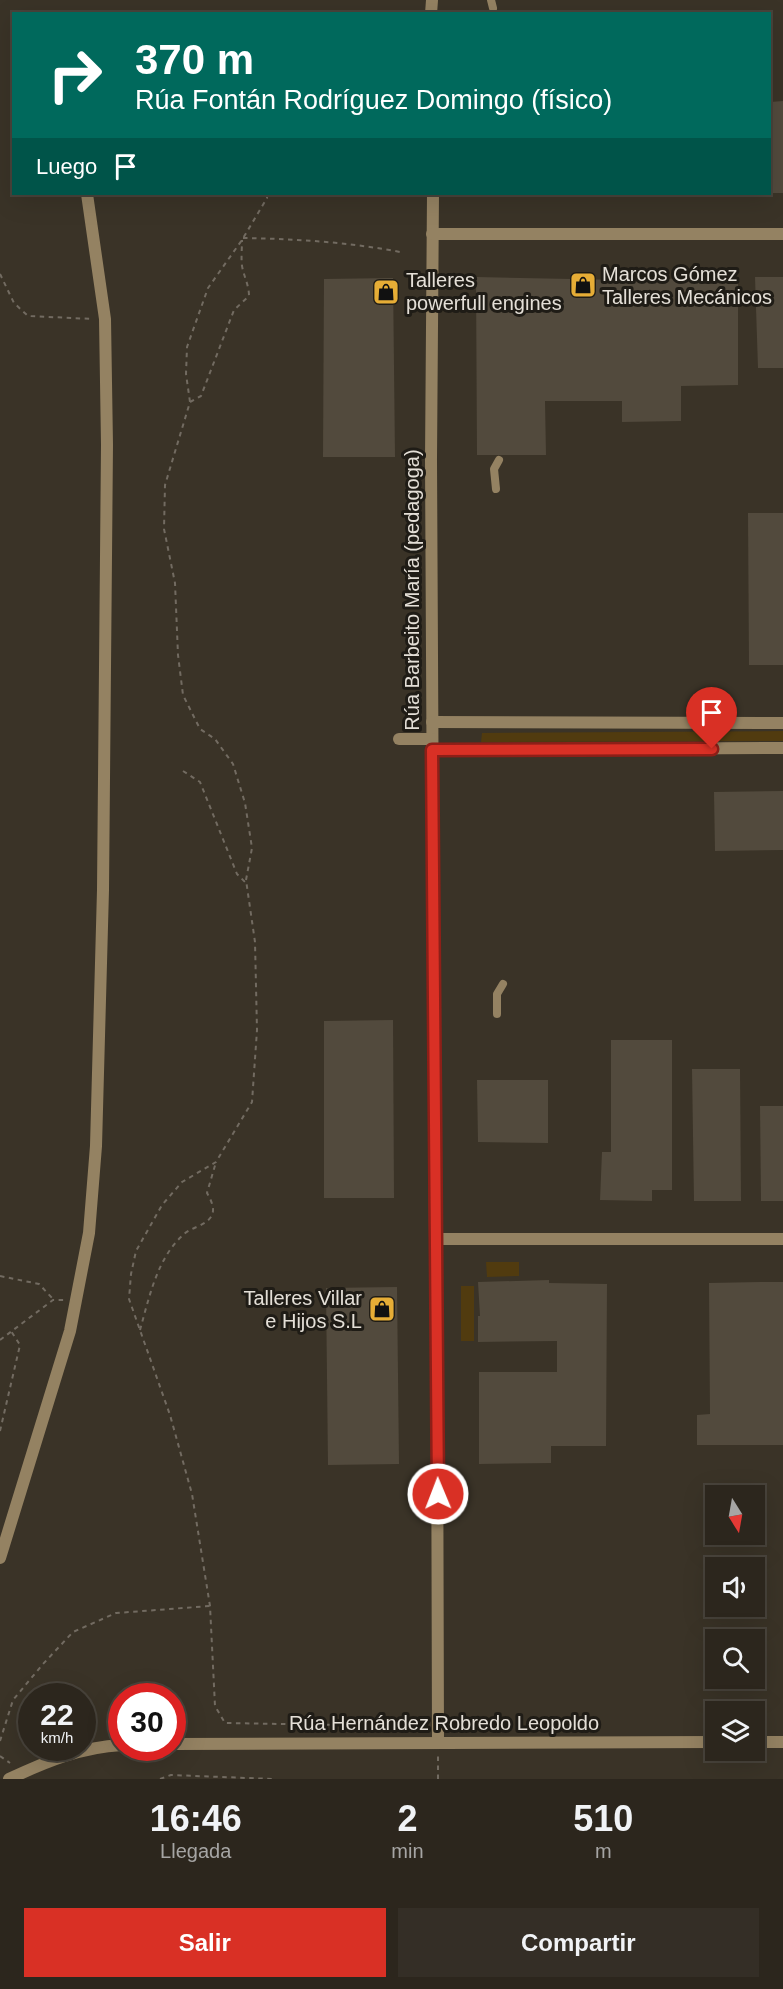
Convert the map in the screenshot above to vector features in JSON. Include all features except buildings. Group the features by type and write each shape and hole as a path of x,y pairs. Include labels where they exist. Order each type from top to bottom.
{"street":[{"path":"0,1558 70,1331 89,1233 96,1146 102,948 105,319 87,195"},
{"name":"Rúa Barbeito María (pedagoga)","path":"433,195 432,744 438,1370 438,1742"},
{"path":"432,234 783,234"},
{"path":"432,722 783,723"},
{"path":"399,738 432,744 783,748"},
{"path":"435,1239 783,1239"},
{"name":"Rúa Hernández Robredo Leopoldo","path":"186,1744 705,1742"},
{"path":"765,1742 783,1742"},
{"path":"9,1779 57,1757 108,1746"}],"lane":[{"path":"496,489 494,469 499,460"},
{"path":"497,1014 497,994 503,984"}],"path":[{"path":"140,1330 150,1295 164,1260 181,1236 194,1227 208,1222 214,1213 207,1193 216,1162 252,1102 257,1030 255,942 246,883 252,848 245,802 233,764 215,740 200,729 183,695 175,583 164,529 165,485 190,402 186,374 186,347 208,288 243,239 267,195"},
{"path":"243,239 292,239 365,245 400,252"},
{"path":"190,402 201,396 234,310 249,296 249,286 242,263 243,239"},
{"path":"0,274 14,303 28,316 105,319"},
{"path":"183,771 200,782 237,874 246,883"},
{"path":"216,1162 182,1182 162,1205 136,1251 129,1299 170,1415 192,1494 210,1606 215,1706 225,1723 396,1726"},
{"path":"0,1276 39,1284 53,1300"},
{"path":"0,1340 53,1300 76,1300"},
{"path":"0,1431 20,1345 11,1331"},
{"path":"0,1741 13,1700 73,1632 116,1613 210,1606"},
{"path":"438,1742 438,1779"},
{"path":"160,1779 171,1775 273,1779"}],"shaded area":[{"path":"783,731 783,741 481,742 482,733"},
{"path":"486,1262 519,1262 519,1276 487,1277"},
{"path":"461,1286 474,1286 474,1341 461,1341"}],"place":[{"name":"Marcos Gómez Talleres Mecánicos","path":"583,285"},
{"name":"Talleres powerfull engines","path":"386,292"},
{"name":"Talleres Villar e Hijos S.L","path":"382,1309"}],"route":[{"path":"438,1494 432,750 712,749"}]}
